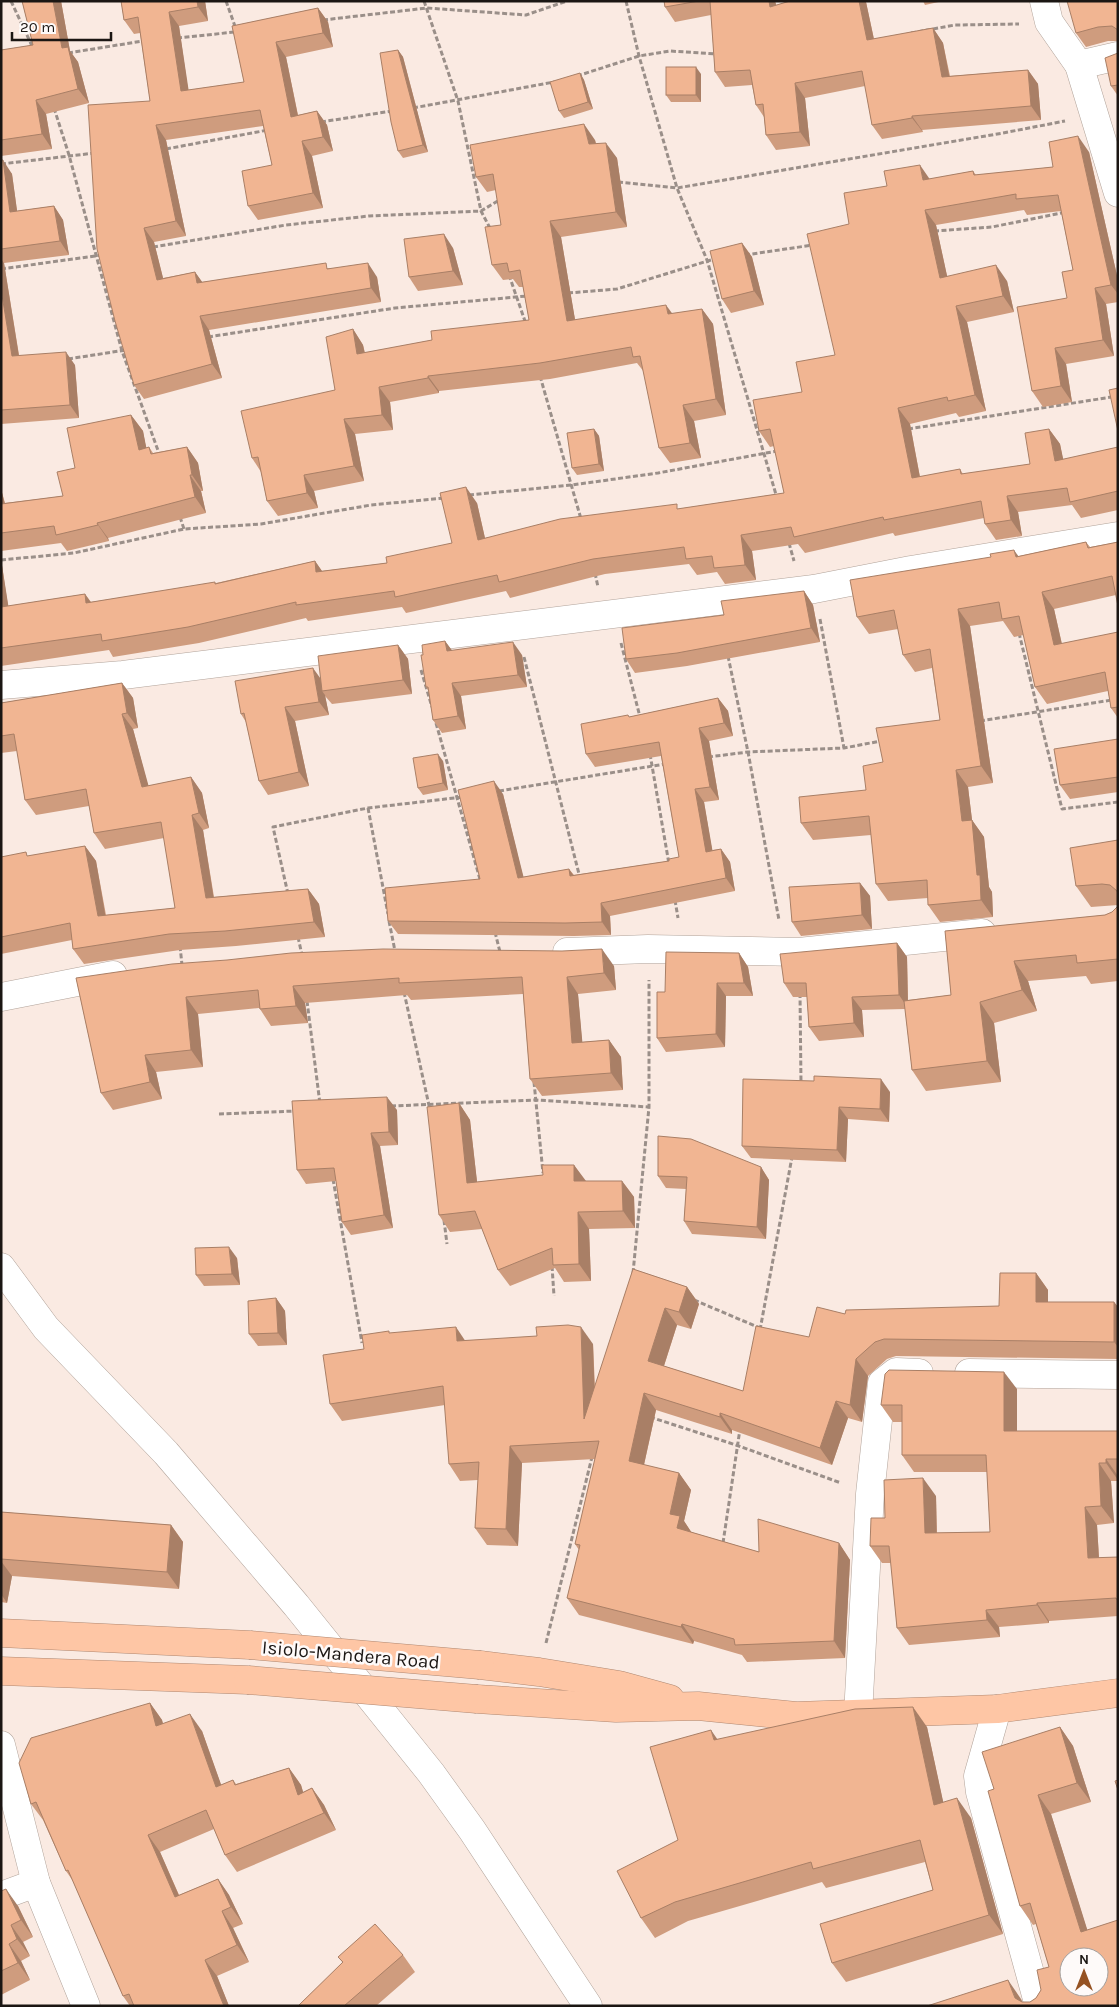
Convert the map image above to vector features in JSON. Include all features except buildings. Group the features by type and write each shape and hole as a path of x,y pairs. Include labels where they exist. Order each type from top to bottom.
{"highway":[{"name":"Isiolo-Mandera Road","path":"1,1633 250,1645 480,1665 619,1685 698,1706"},
{"name":"Isiolo-Mandera Road","path":"1,1671 248,1680 477,1699 616,1708 698,1706 796,1716 997,1709 1118,1692"}],"street":[{"path":"1046,12 1079,65 1118,193"},
{"path":"1079,65 1118,56"},
{"path":"1,685 124,675 808,590 911,570 1118,536"},
{"path":"547,952 648,949 683,951 792,951 1002,931"},
{"path":"1,997 89,978 136,972"},
{"path":"1,1267 46,1328 166,1453 296,1605 431,1773 472,1830 576,2002"},
{"path":"858,1715 870,1494 882,1383 896,1372 1118,1375"},
{"path":"997,1709 978,1776 980,1792 1039,2006"},
{"path":"1,1745 36,1883 86,2006"},
{"path":"1,1896 36,1883"}],"path":[{"path":"11,1 35,51"},
{"path":"169,38 238,32 226,1"},
{"path":"424,1 458,101 481,211 492,232"},
{"path":"320,20 427,8 526,15 567,1"},
{"path":"626,1 639,56 677,188 707,260 777,499"},
{"path":"909,33 955,25 988,26 1046,12"},
{"path":"66,54 149,40"},
{"path":"575,77 639,56 670,51 726,54"},
{"path":"409,108 458,101 560,81"},
{"path":"53,103 122,351 161,457"},
{"path":"311,124 400,110"},
{"path":"613,183 623,182 677,188 1003,133 1093,115"},
{"path":"162,150 272,130"},
{"path":"1,164 98,153"},
{"path":"143,249 286,225 369,216 481,211 505,197"},
{"path":"924,232 992,228 1069,211"},
{"path":"737,256 816,244"},
{"path":"1,269 105,254"},
{"path":"567,293 617,290 707,260 717,259"},
{"path":"508,272 526,325"},
{"path":"202,337 396,308 528,296"},
{"path":"58,360 122,351 130,348"},
{"path":"540,372 582,522"},
{"path":"899,431 1118,396"},
{"path":"467,496 572,485 658,473 784,450"},
{"path":"1,560 74,553 184,529 261,524 372,505 448,498"},
{"path":"178,511 184,529"},
{"path":"787,536 808,590 844,748"},
{"path":"594,569 610,615 640,718"},
{"path":"516,626 582,886"},
{"path":"1018,629 1062,809 1118,802"},
{"path":"412,640 483,889"},
{"path":"726,648 792,951 802,1086"},
{"path":"974,722 1118,699"},
{"path":"700,758 748,752 844,748 881,740"},
{"path":"648,746 653,765 670,873"},
{"path":"497,791 672,763"},
{"path":"288,895 273,827 368,808 468,796"},
{"path":"368,808 397,960"},
{"path":"674,892 683,951"},
{"path":"493,925 500,952"},
{"path":"297,934 303,963"},
{"path":"180,945 182,965"},
{"path":"632,1274 650,1107 648,949"},
{"path":"403,989 430,1114"},
{"path":"306,993 321,1110"},
{"path":"534,1080 543,1178"},
{"path":"390,1106 536,1100 650,1107"},
{"path":"218,1114 302,1111"},
{"path":"758,1338 793,1154"},
{"path":"333,1178 362,1343"},
{"path":"444,1216 447,1244"},
{"path":"551,1256 554,1296"},
{"path":"687,1298 769,1331"},
{"path":"642,1414 736,1445 870,1494"},
{"path":"723,1542 740,1426"},
{"path":"539,1672 593,1453"}]}
